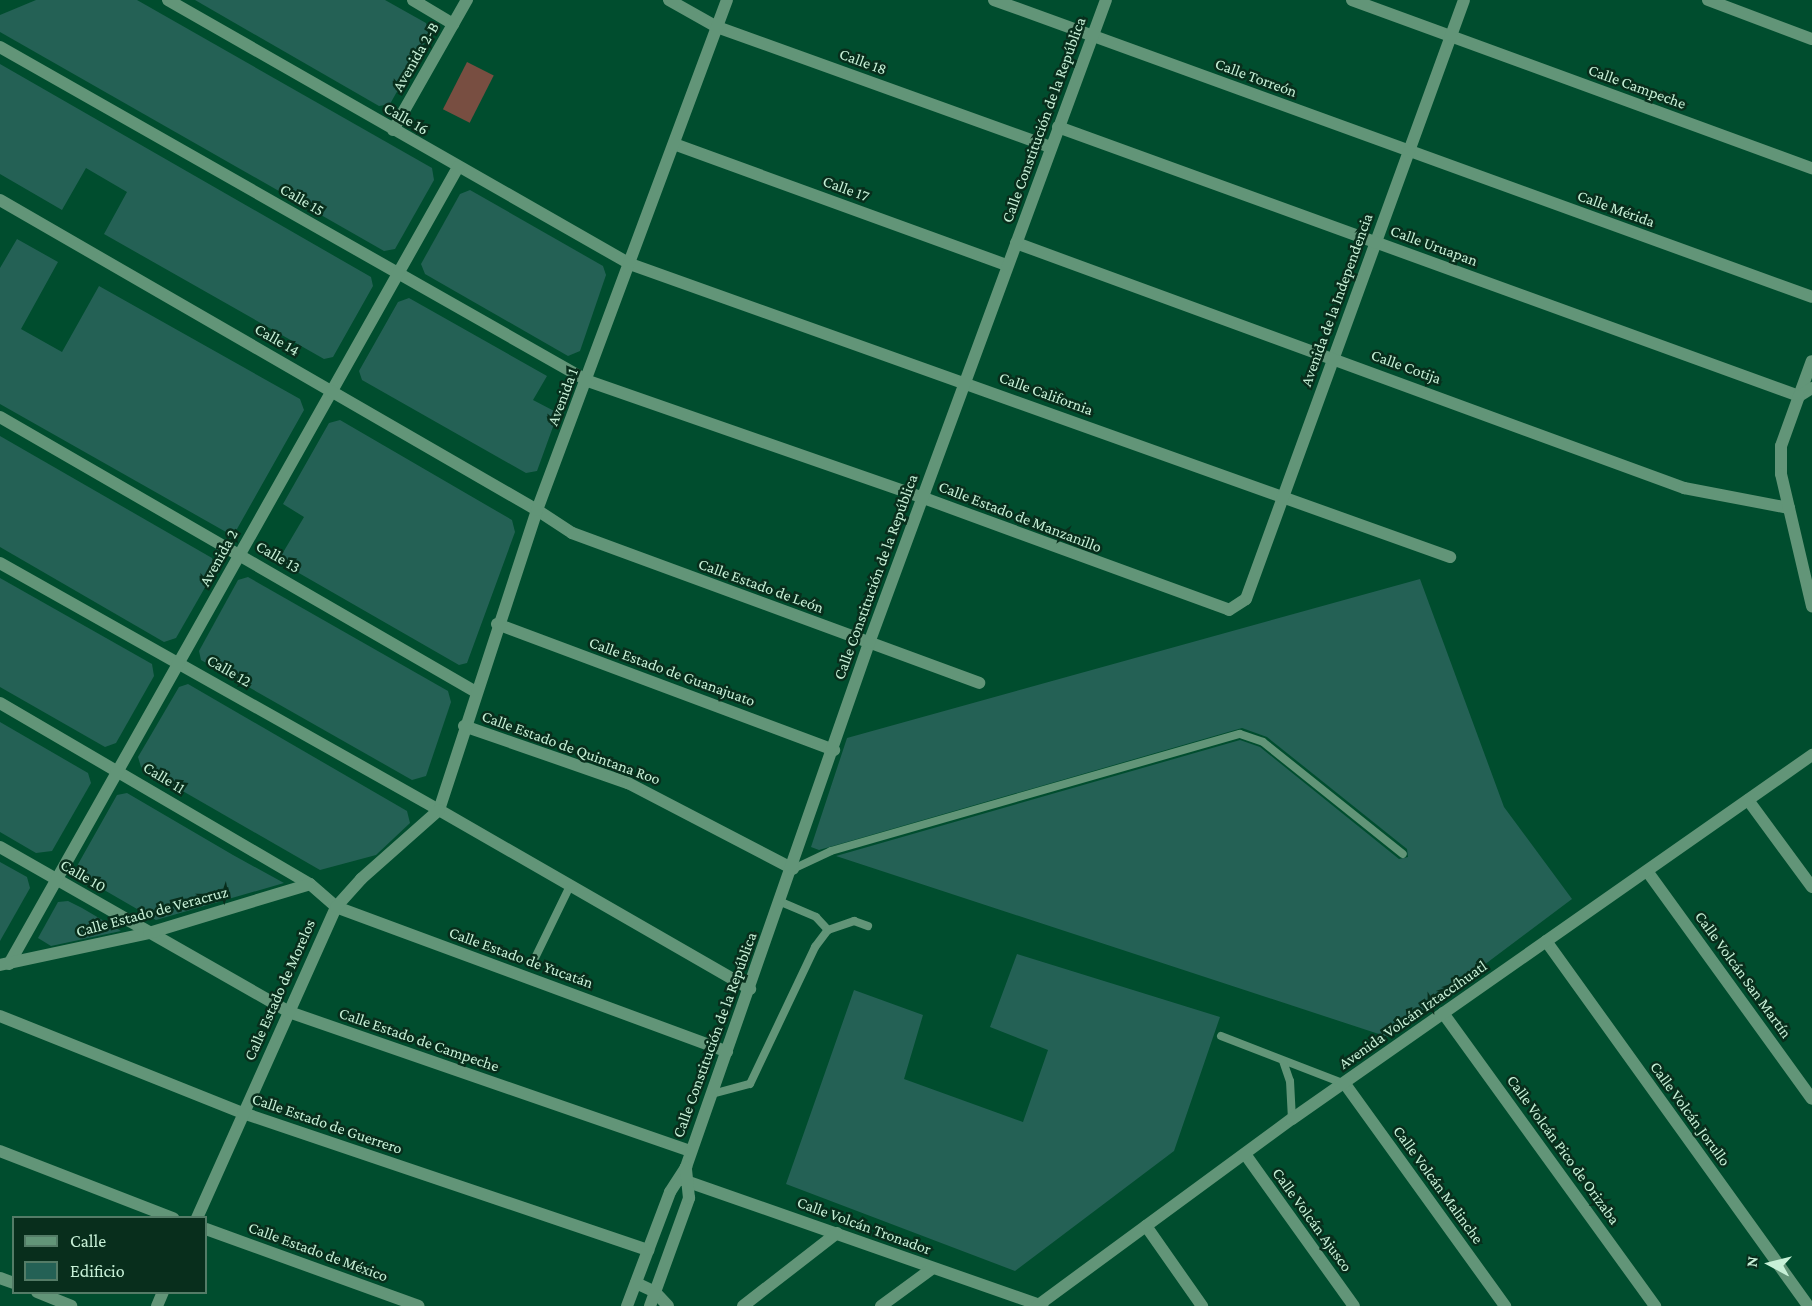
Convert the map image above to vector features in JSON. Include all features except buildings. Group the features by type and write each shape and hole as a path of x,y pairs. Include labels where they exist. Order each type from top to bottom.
{"street":[{"name":"Calle 16","path":"168,0 630,264"},
{"path":"413,0 453,24"},
{"name":"Avenida 2-B","path":"393,130 467,0"},
{"name":"Calle 18","path":"669,0 717,27 1051,147"},
{"name":"Avenida 1","path":"439,810 497,624 537,510 588,381 727,0"},
{"name":"Calle Torreón","path":"994,0 1409,151"},
{"name":"Calle Constitución de la República","path":"627,1306 677,1178 686,1167 793,869 921,497 1106,0"},
{"path":"1352,0 1451,38"},
{"name":"Avenida de la Independencia","path":"1236,608 1246,599 1464,0"},
{"path":"1708,0 1812,39"},
{"name":"Calle Campeche","path":"1451,38 1812,168"},
{"name":"Calle 15","path":"0,47 588,381"},
{"name":"Calle Uruapan","path":"1058,127 1799,396"},
{"name":"Calle 17","path":"674,144 1007,265"},
{"name":"Calle Mérida","path":"1409,151 1812,297"},
{"name":"Avenida 2","path":"4,965 56,879 458,167"},
{"name":"Calle 14","path":"0,200 537,510"},
{"name":"Calle Cotija","path":"1016,243 1683,488 1789,508"},
{"name":"Calle California","path":"630,264 1450,557"},
{"path":"1812,361 1781,446 1781,474 1812,606"},
{"name":"Calle Estado de Manzanillo","path":"588,381 921,497 1221,610 1236,608"},
{"path":"1799,396 1812,388"},
{"name":"Calle 13","path":"0,417 476,692"},
{"name":"Calle Estado de León","path":"537,510 572,533 979,683"},
{"name":"Calle 12","path":"0,563 439,810"},
{"name":"Calle Estado de Guanajuato","path":"497,624 834,750"},
{"name":"Calle 11","path":"0,703 310,884"},
{"name":"Calle Estado de Quintana Roo","path":"464,726 628,783 793,869"},
{"name":"Avenida Volcán Iztaccíhuatl","path":"1039,1306 1292,1119 1812,755"},
{"path":"1748,800 1812,888"},
{"path":"439,810 750,989"},
{"name":"Calle Estado de Morelos","path":"198,1216 336,907 361,879 439,810"},
{"name":"Calle 10","path":"0,847 149,933"},
{"name":"Calle Volcán San Martín","path":"1647,871 1812,1099"},
{"name":"Calle Estado de Yucatán","path":"310,884 336,907 727,1052"},
{"name":"Calle Estado de Veracruz","path":"4,965 149,933 310,884"},
{"name":"Calle Estado de Campeche","path":"149,933 289,1012 691,1151"},
{"name":"Calle Volcán Jorullo","path":"1546,941 1808,1306"},
{"name":"Calle Volcán Pico de Orizaba","path":"1443,1013 1655,1306"},
{"name":"Calle Estado de Guerrero","path":"0,1016 243,1113 648,1250"},
{"name":"Calle Volcán Malinche","path":"1345,1083 1505,1306"},
{"path":"0,1151 168,1216"},
{"name":"Calle Volcán Ajusco","path":"1245,1154 1354,1306"},
{"path":"650,1306 689,1198 690,1183 686,1167"},
{"name":"Calle Volcán Tronador","path":"677,1178 1039,1306"},
{"path":"1146,1226 1202,1306"},
{"name":"Calle Estado de México","path":"207,1230 419,1306"},
{"path":"743,1306 837,1233"},
{"path":"881,1306 933,1268"},
{"path":"636,1283 655,1292 668,1306"},
{"path":"40,1294 71,1306"}],"lane":[{"path":"793,869 831,851 1240,734 1263,742 1403,854"},
{"path":"536,958 570,886"},
{"path":"781,902 816,917 828,930"},
{"path":"712,1094 750,1084 815,947 828,930 854,921 868,926"},
{"path":"1221,1036 1345,1083"},
{"path":"1283,1061 1290,1081 1292,1119"}],"shaded area":[{"path":"467,62 494,76 470,123 443,109"}]}
